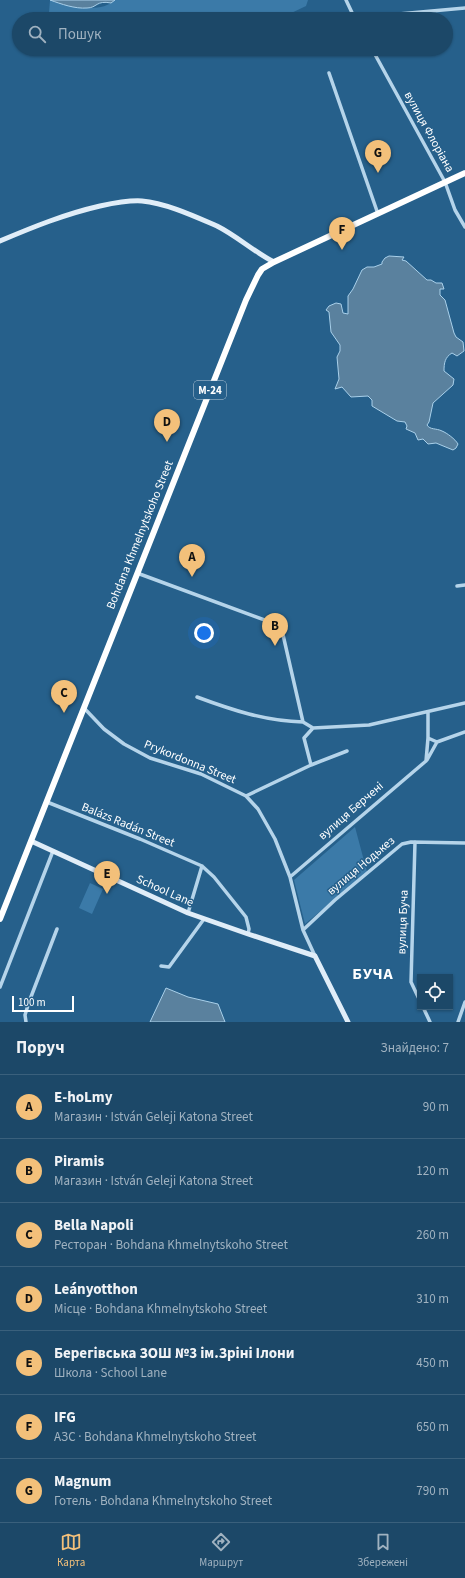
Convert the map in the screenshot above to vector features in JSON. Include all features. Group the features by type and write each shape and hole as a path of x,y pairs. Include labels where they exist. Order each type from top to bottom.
{"highway":[{"name":"Bohdana Khmelnytskoho Street","path":"31,841 254,282 262,269 465,173"},
{"name":"М-24","path":"0,919 31,841"}],"main road":[{"path":"0,241 46,221 74,212 125,201 144,201 164,206 219,227 259,255 274,262"},
{"name":"School Lane","path":"31,841 188,913 315,956"},
{"name":"Prykordonna Street","path":"315,956 348,1022"}],"street":[{"path":"346,0 352,12"},
{"path":"421,12 465,8"},
{"name":"вулиця Флоріана","path":"376,56 446,182 455,210 465,227"},
{"path":"329,73 378,214"},
{"path":"137,573 281,626 303,722"},
{"path":"457,586 465,585"},
{"path":"197,697 238,712 280,721 303,722 313,728 369,725 465,703"},
{"name":"Prykordonna Street","path":"84,708 104,729 124,744 150,758 201,774 246,796 258,809 275,839 290,877 303,930 315,956"},
{"path":"426,761 428,712"},
{"path":"311,765 304,738 313,728"},
{"path":"428,738 437,742 465,732"},
{"name":"вулиця Берчені","path":"290,877 426,761 437,742"},
{"path":"246,796 311,765 346,751"},
{"name":"Balázs Radán Street","path":"47,802 140,839 202,866 214,877 246,918 249,929 248,934"},
{"name":"вулиця Нодькез","path":"303,930 335,900 402,844 415,842 465,843"},
{"name":"вулиця Буча","path":"415,842 411,982 417,994"},
{"path":"0,988 53,851"},
{"path":"188,913 202,866"},
{"name":"School Lane","path":"161,966 169,967 204,919"},
{"path":"26,1022 25,1015 29,1002 57,929"},
{"path":"458,1022 465,1002"},
{"path":"424,1010 430,1022"}],"shaded area":[{"path":"50,0 83,8 92,8 108,5 115,0 308,0 306,6 293,12 49,12"},
{"path":"50,0 115,0 111,3 99,3 90,8 78,8"},
{"path":"389,256 404,257 402,260 406,261 427,280 442,283 444,289 440,289 440,295 445,300 454,333 456,337 463,342 464,351 457,356 452,353 445,360 444,371 454,379 453,385 433,403 427,425 430,428 444,432 453,438 458,444 453,450 436,443 428,444 423,439 418,440 415,433 406,429 407,426 405,422 397,421 372,406 372,400 368,396 351,397 342,387 335,389 339,379 337,357 340,351 340,345 331,332 329,312 326,310 329,306 336,303 341,304 343,313 348,314 348,296 362,270 367,267 374,267 382,264 385,258"},
{"path":"355,827 367,872 305,924 294,880"},
{"path":"90,883 103,889 92,914 79,908"},
{"path":"166,988 188,997 218,1004 225,1022 150,1022"}],"place":[{"name":"Magnum","path":"378,173"},
{"name":"IFG","path":"342,250"},
{"name":"Leányotthon","path":"167,442"},
{"name":"E-hoLmy","path":"192,577"},
{"name":"Piramis","path":"275,646"},
{"name":"Bella Napoli","path":"64,713"},
{"name":"Берегівська ЗОШ №3 ім.Зріні Ілони","path":"107,894"}],"district":[{"name":"БУЧА","path":"373,974"}]}
